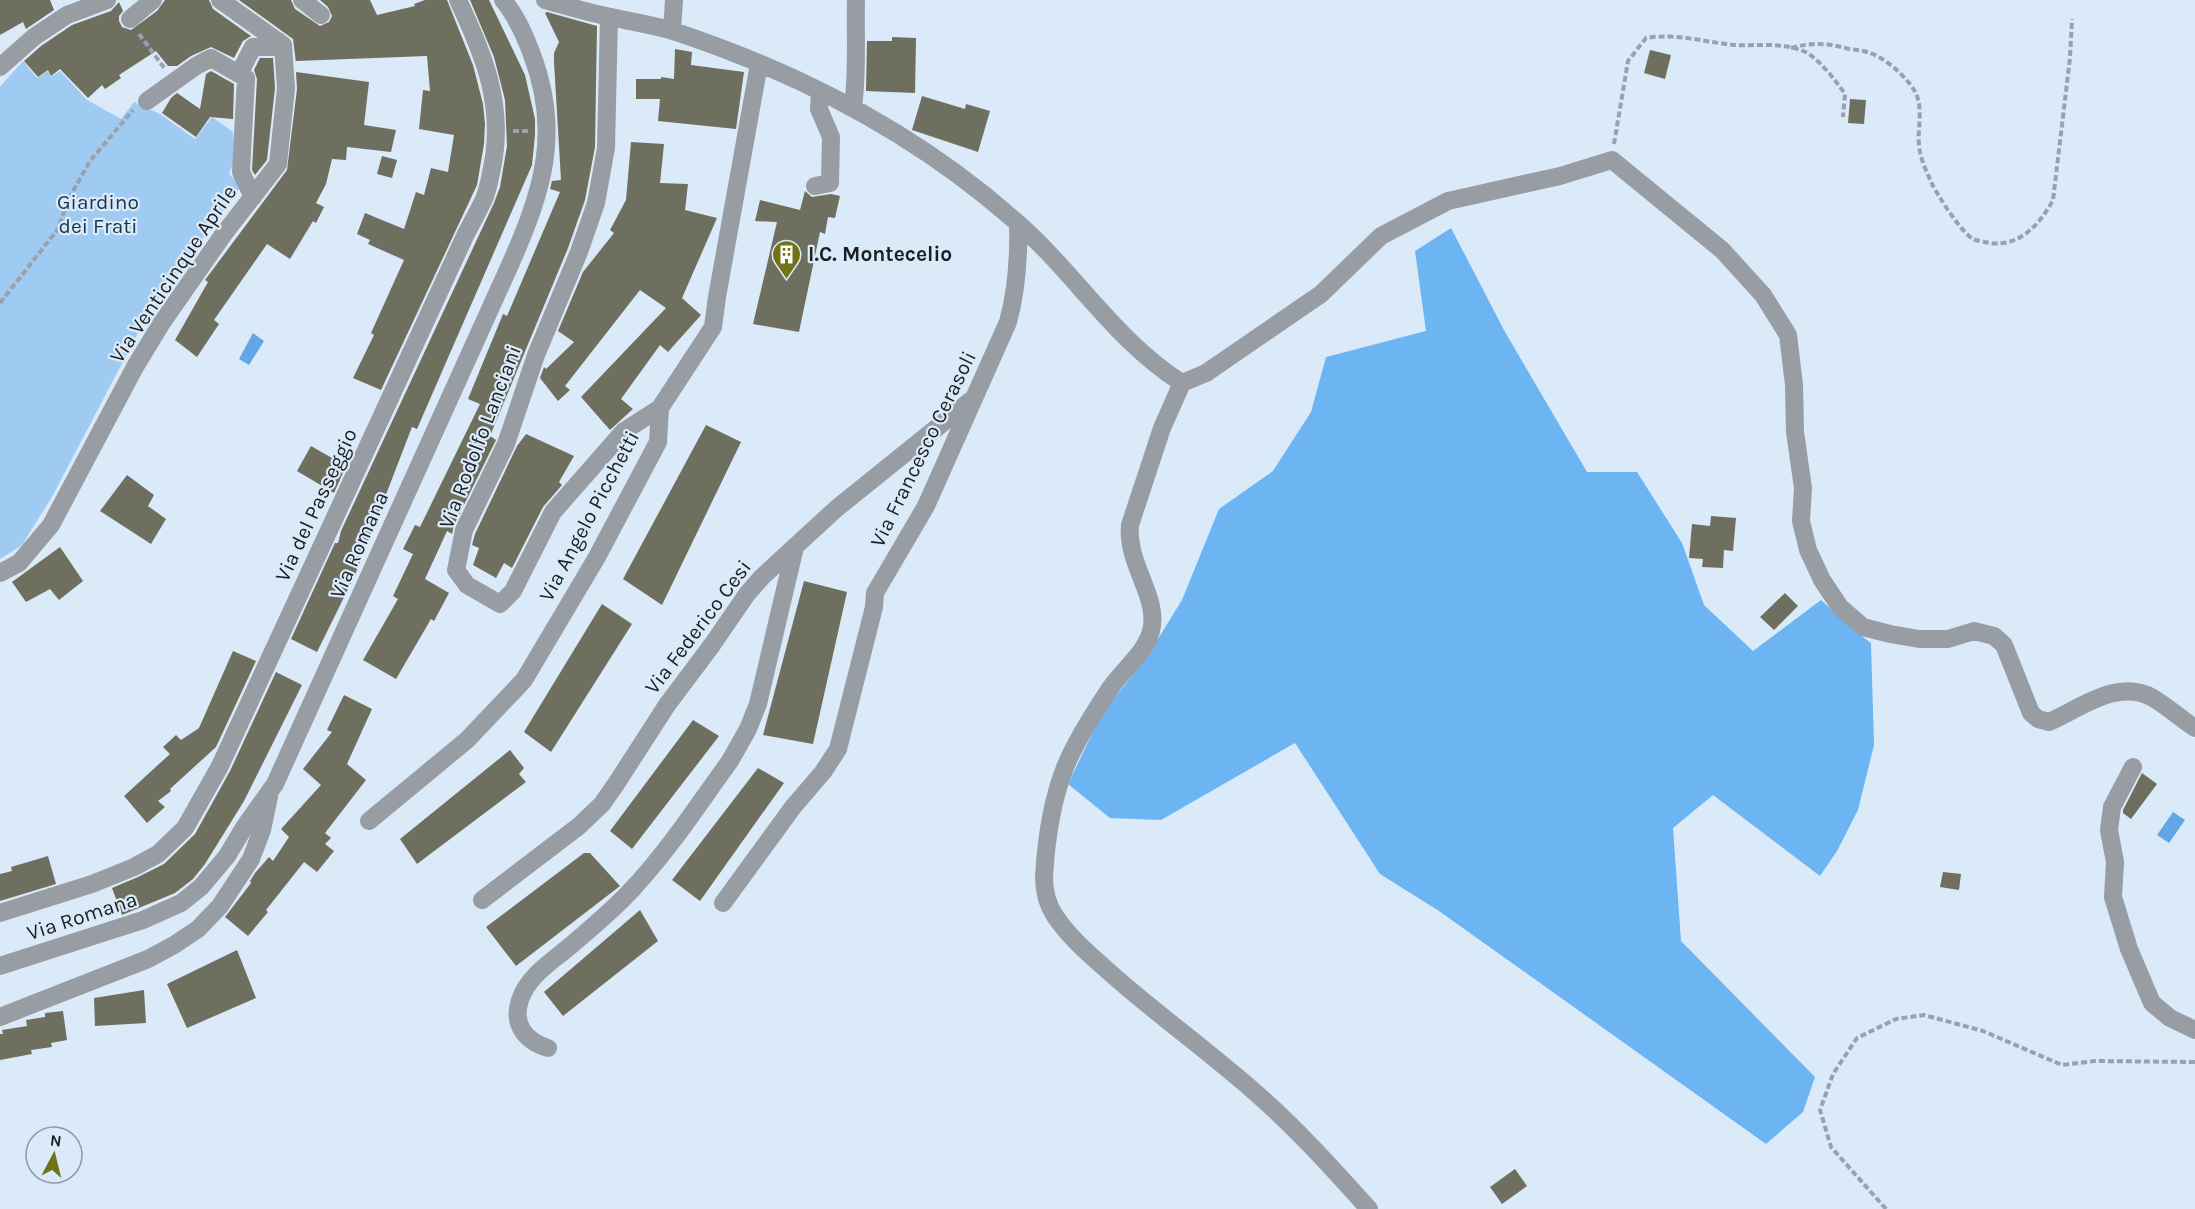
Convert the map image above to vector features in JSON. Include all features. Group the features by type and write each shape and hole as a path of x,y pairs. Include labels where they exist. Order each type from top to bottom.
{"street":[{"path":"0,67 34,37 67,15 107,0"},
{"path":"130,20 153,0"},
{"path":"219,0 278,41 273,47 253,47 239,74"},
{"path":"302,0 321,15"},
{"name":"Via del Passeggio","path":"0,913 124,872 158,854 185,828 240,723 484,199 495,155 496,107 490,78 458,0"},
{"name":"Via Romana","path":"0,966 143,920 181,903 201,887 226,856 244,826 270,791 286,762 518,246 543,175 548,130 543,92 535,62 511,9 503,0"},
{"path":"545,0 612,12 672,31 759,64 853,107 957,172 1018,223 1058,263 1128,342 1182,383"},
{"path":"672,31 674,0"},
{"path":"853,107 857,78 856,0"},
{"name":"Via Rodolfo Lanciani","path":"612,12 606,148 596,203 579,252 536,355 506,444 464,530 456,570 467,585 500,604 513,591 553,512 624,430 660,408"},
{"name":"Via Venticinque Aprile","path":"0,573 19,563 51,525 135,367 161,324 223,235 278,164 286,88 283,45 278,41"},
{"path":"147,101 212,58 246,78 241,172 253,197"},
{"name":"Via Angelo Picchetti","path":"369,821 467,740 524,680 597,557 658,442 660,408 713,327 759,64"},
{"path":"815,186 831,183 831,137 819,109 820,92"},
{"path":"1369,1209 1307,1142 1258,1095 1137,996 1086,950 1055,915 1044,892 1044,877 1058,791 1065,767 1078,739 1106,693 1138,654 1151,630 1152,610 1131,550 1130,525 1165,418 1182,383 1206,373 1321,294 1381,236 1448,201 1560,176 1612,160 1722,250 1763,295 1788,335 1794,385 1795,432 1803,488 1802,521 1808,550 1822,580 1840,608 1863,627 1890,634 1919,639 1948,639 1974,631 1994,636 2004,645 2031,713 2038,719 2049,722 2111,693 2123,690 2136,691 2152,698 2195,728"},
{"name":"Via Francesco Cerasoli","path":"723,903 838,749 874,607 875,593 926,506 997,348 1012,308 1018,270 1018,223"},
{"name":"Via Federico Cesi","path":"482,900 573,830 602,804 667,705 740,603 768,571 837,508 972,400"},
{"path":"548,1048 530,1040 519,1025 518,1010 522,994 536,975 615,907 643,878 739,747 758,704 795,547"},
{"path":"2133,767 2112,807 2109,830 2115,862 2113,897 2129,949 2152,1003 2170,1018 2195,1030"},
{"path":"0,1017 148,959 198,929 220,906 251,859 262,830 270,791"}],"path":[{"path":"1791,48 1810,43 1831,44 1868,52 1895,69 1910,84 1918,97 1919,147 1927,172 1941,199 1958,224 1972,238 1985,242 2004,243 2017,240 2034,229 2053,200 2070,58 2072,19"},
{"path":"130,20 175,81"},
{"path":"1612,160 1617,118 1628,62 1646,38 1675,37 1805,51 1845,94 1842,117"},
{"path":"0,303 58,229 68,200 90,161 134,110 147,101"},
{"path":"497,130 548,130"},
{"path":"1886,1209 1831,1147 1820,1110 1833,1074 1857,1038 1896,1019 1924,1015 1983,1030 2062,1065 2095,1061 2195,1062"}],"green space":[{"name":"Giardino dei Frati","path":"23,61 37,78 48,71 51,77 60,71 87,100 121,119 134,102 160,114 195,139 212,117 233,132 235,159 229,174 241,186 149,312 53,495 22,545 0,559 0,87"}],"shaded area":[{"path":"1451,228 1505,332 1587,472 1637,472 1682,543 1704,605 1753,651 1821,600 1871,643 1874,745 1858,810 1837,851 1820,876 1713,795 1673,828 1681,941 1815,1077 1803,1112 1766,1144 1439,911 1380,874 1295,743 1161,820 1110,818 1068,784 1102,713 1145,660 1182,600 1219,509 1273,471 1311,412 1326,357 1426,331 1415,251"},
{"path":"253,333 264,341 249,365 239,359"},
{"path":"2173,812 2185,820 2169,843 2157,835"}],"building":[{"path":"0,0 50,0 54,10 26,29 23,22 0,35"},
{"path":"165,0 209,0 213,9 251,36 243,41 234,58 211,47 191,56 177,66 168,66 156,51 119,75 121,78 105,89 102,85 88,98 60,69 51,76 48,70 38,77 24,61 72,25 111,11 119,2 123,11 119,16 119,21 122,27 131,30 157,11"},
{"path":"239,0 291,0 295,9 320,26 329,22 332,16 328,7 320,0 370,0 377,15 415,6 414,4 425,0 447,0 473,65 483,104 485,124 477,185 381,390 353,378 374,335 371,333 404,260 368,244 370,240 357,234 365,213 404,229 416,192 424,195 431,168 448,172 454,135 419,129 423,90 430,91 427,56 296,61 296,63 293,39"},
{"path":"470,0 489,0 525,75 535,119 532,165 417,429 412,427 355,575 317,652 291,639 335,543 338,543 341,531 500,187 507,146 505,100 494,57"},
{"path":"545,13 597,26 595,147 585,200 568,248 490,436 496,440 454,525 452,534 447,531 425,579 449,593 434,621 431,619 396,679 363,660 398,599 393,596 413,554 403,549 415,525 420,527 480,404 468,399 503,314 507,316 560,192 550,189 552,181 561,180 554,62 554,53 559,42"},
{"path":"892,37 916,38 915,93 866,91 867,41 892,41"},
{"path":"675,49 692,52 691,65 744,72 736,129 658,121 660,99 636,99 636,79 661,79 661,77 674,79"},
{"path":"1650,50 1671,55 1665,79 1644,73"},
{"path":"260,58 273,58 275,88 267,160 255,175 252,170 257,79 254,70"},
{"path":"211,71 234,84 233,119 210,117 196,137 162,113 177,93 200,109 206,74"},
{"path":"296,72 369,82 364,125 396,130 391,152 347,147 346,160 332,159 326,184 316,203 324,207 316,223 313,221 290,259 267,244 214,320 219,324 197,357 175,340 208,282 205,280 287,170 297,89"},
{"path":"922,96 965,109 966,104 990,111 978,152 912,130"},
{"path":"1850,99 1866,100 1864,124 1848,123"},
{"path":"631,142 664,144 660,183 688,184 685,210 717,218 682,298 701,315 668,352 660,345 621,399 633,409 610,430 581,397 666,308 640,290 565,386 570,390 558,401 540,378 544,367 546,369 574,342 558,331 583,272 614,233 610,230 626,200"},
{"path":"382,156 397,160 392,178 377,174"},
{"name":"I.C. Montecelio","path":"805,191 812,197 831,194 840,196 835,218 828,217 825,234 820,232 799,332 753,324 777,222 755,221 760,200 800,210"},
{"path":"706,425 741,442 662,605 623,579"},
{"path":"526,434 574,456 559,482 562,485 543,507 512,568 504,563 496,578 473,565 479,548 472,545 475,534 517,446"},
{"path":"311,446 346,466 334,493 297,471"},
{"path":"127,475 154,495 148,506 166,519 151,544 100,511"},
{"path":"1711,516 1736,518 1733,551 1724,550 1723,568 1702,567 1703,559 1689,558 1692,524 1710,526"},
{"path":"60,547 83,581 59,600 50,589 26,602 12,582"},
{"path":"804,581 847,592 813,744 763,735"},
{"path":"1785,593 1798,606 1774,630 1760,617"},
{"path":"602,604 632,624 551,752 524,732"},
{"path":"233,651 256,661 216,747 158,801 165,807 147,823 124,796 170,754 163,747 176,735 181,740 199,728"},
{"path":"276,672 302,685 244,801 205,864 193,879 175,893 122,915 112,888 164,864 195,834 230,771"},
{"path":"344,695 372,709 347,764 366,780 325,833 331,838 325,844 334,851 317,872 304,862 248,936 225,917 251,883 255,873 269,857 273,861 289,837 281,829 321,785 303,769 332,732 327,730"},
{"path":"693,720 719,736 632,849 610,831"},
{"path":"510,750 524,768 519,774 526,782 417,864 400,839"},
{"path":"758,768 784,783 700,901 672,880"},
{"path":"2142,773 2157,784 2131,819 2123,813 2123,810"},
{"path":"584,853 590,853 620,886 516,966 486,927"},
{"path":"48,856 56,884 0,901 0,874 12,871 11,867"},
{"path":"1943,872 1961,874 1959,890 1940,887"},
{"path":"640,910 658,941 563,1016 544,992"},
{"path":"237,950 256,998 187,1028 167,984"},
{"path":"144,990 146,1023 95,1026 94,998"},
{"path":"63,1011 67,1040 51,1043 52,1047 31,1050 32,1054 0,1060 2,1030 27,1026 26,1020 45,1017 45,1013"},
{"path":"1515,1169 1527,1186 1502,1204 1490,1187"}],"place":[{"name":"I.C. Montecelio","path":"787,280"}]}
